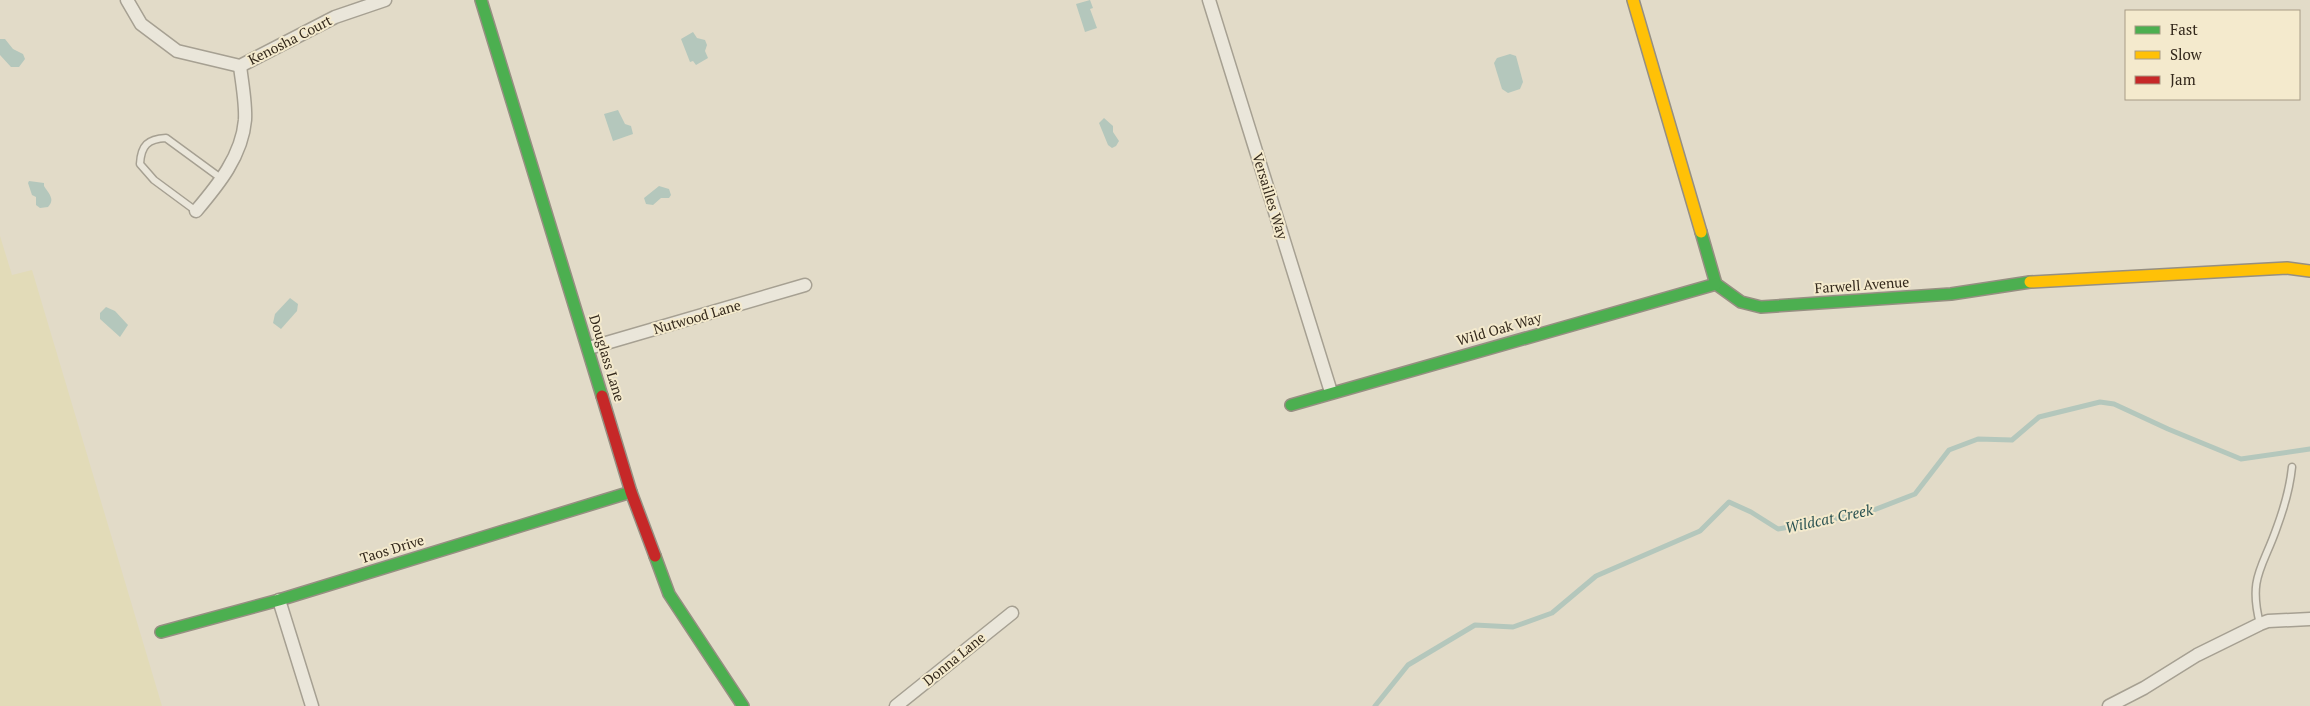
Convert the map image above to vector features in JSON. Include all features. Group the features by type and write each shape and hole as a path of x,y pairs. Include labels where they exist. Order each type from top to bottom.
{"street":[{"name":"Kenosha Court","path":"127,0 141,24 177,51 240,66 335,17 386,0"},
{"name":"Douglass Lane","path":"481,0 589,348 631,492 669,594 743,706"},
{"name":"Versailles Way","path":"1209,0 1331,392"},
{"path":"1634,0 1716,284"},
{"path":"196,211 222,179 238,151 244,120 240,66"},
{"name":"Farwell Avenue","path":"1716,284 1741,302 1761,307 1951,294 2018,283 2277,269 2310,271"},
{"name":"Wild Oak Way","path":"1291,404 1716,284"},
{"name":"Nutwood Lane","path":"589,348 805,285"},
{"name":"Taos Drive","path":"161,632 279,600 631,492"},
{"path":"279,600 312,706"},
{"name":"Donna Lane","path":"896,706 1012,613"},
{"path":"2109,706 2144,688 2197,655 2260,624 2268,621 2310,619"}],"lane":[{"path":"196,211 154,180 140,164 144,145 154,139 166,138 222,179"},
{"path":"2260,624 2254,603 2258,573 2277,528 2292,467"}],"shaded area":[{"path":"1090,0 1093,8 1090,9 1097,28 1085,32 1076,4"},
{"path":"693,32 697,38 705,40 707,45 705,51 708,58 696,65 693,61 690,62 681,39"},
{"path":"0,39 5,39 13,49 23,54 25,59 19,67 11,67 0,55"},
{"path":"1510,54 1516,56 1523,82 1520,89 1508,93 1502,89 1494,63 1497,58"},
{"path":"618,110 625,124 631,126 633,134 613,141 604,114"},
{"path":"1104,118 1113,126 1113,132 1119,141 1112,148 1108,145 1099,123"},
{"path":"29,181 44,183 51,199 48,207 40,208 36,205 36,197 32,195"},
{"path":"659,186 669,189 671,195 669,198 661,198 653,205 646,204 644,198"},
{"path":"0,236 12,275 32,270 162,706 0,706"},
{"path":"290,298 298,304 297,311 281,329 273,323 275,314"},
{"path":"106,307 115,311 128,325 120,337 100,319 100,313"}],"waterway":[{"name":"Wildcat Creek","path":"1375,706 1408,665 1475,625 1513,627 1552,613 1596,576 1700,531 1729,502 1751,512 1778,529 1866,513 1915,494 1949,450 1978,439 2012,440 2039,417 2100,402 2114,404 2241,459 2310,449"}],"traffic: fast":[{"path":"481,0 602,396"},
{"path":"1701,232 1716,284 1741,302 1761,307 1951,294 2030,282"},
{"path":"1291,405 1716,284"},
{"path":"161,632 279,600 631,492"},
{"path":"655,556 669,594 743,706"}],"traffic: slow":[{"path":"1633,0 1701,232"},
{"path":"2030,282 2287,268 2310,271"}],"traffic: jam":[{"path":"602,396 631,492 655,556"}]}
